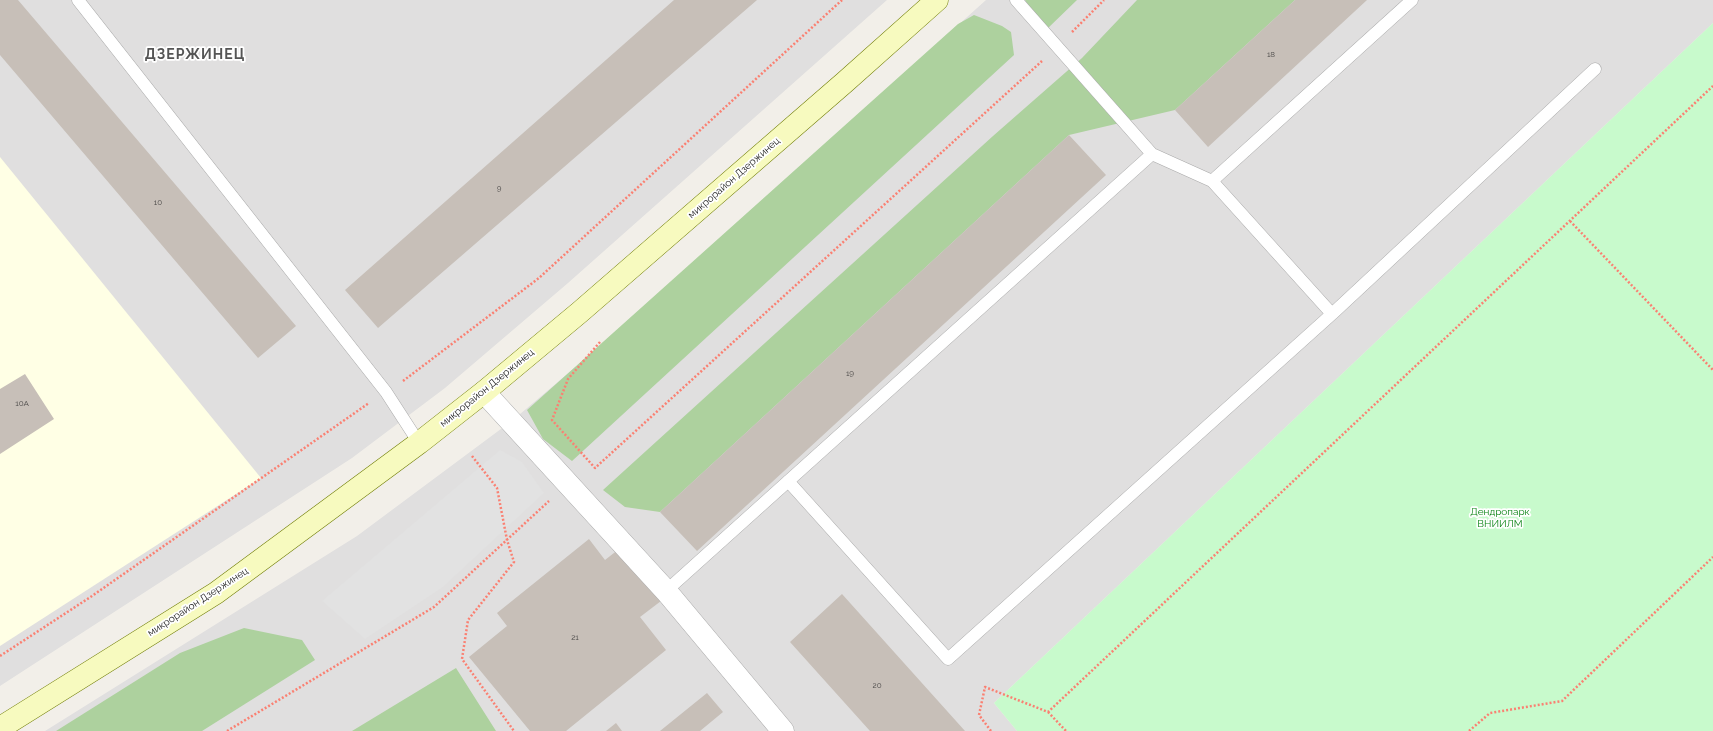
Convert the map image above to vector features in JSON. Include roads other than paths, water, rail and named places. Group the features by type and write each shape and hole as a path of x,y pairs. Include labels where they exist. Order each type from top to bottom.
{"main road":[{"name":"микрорайон Дзержинец","path":"0,728 216,593 419,443 484,392 580,312 833,93 937,0"}],"street":[{"path":"484,392 666,590 783,731"}],"lane":[{"path":"78,0 386,392 419,443"},
{"path":"1016,0 1152,154 1212,181 1332,314"},
{"path":"1212,181 1412,0"},
{"path":"788,480 948,659 1332,314 1595,69"},
{"path":"666,590 1152,154"}],"district":[{"name":"ДЗЕРЖИНЕЦ","path":"195,55"}],"park label":[{"name":"Дендропарк ВНИИЛМ","path":"1500,518"}]}
